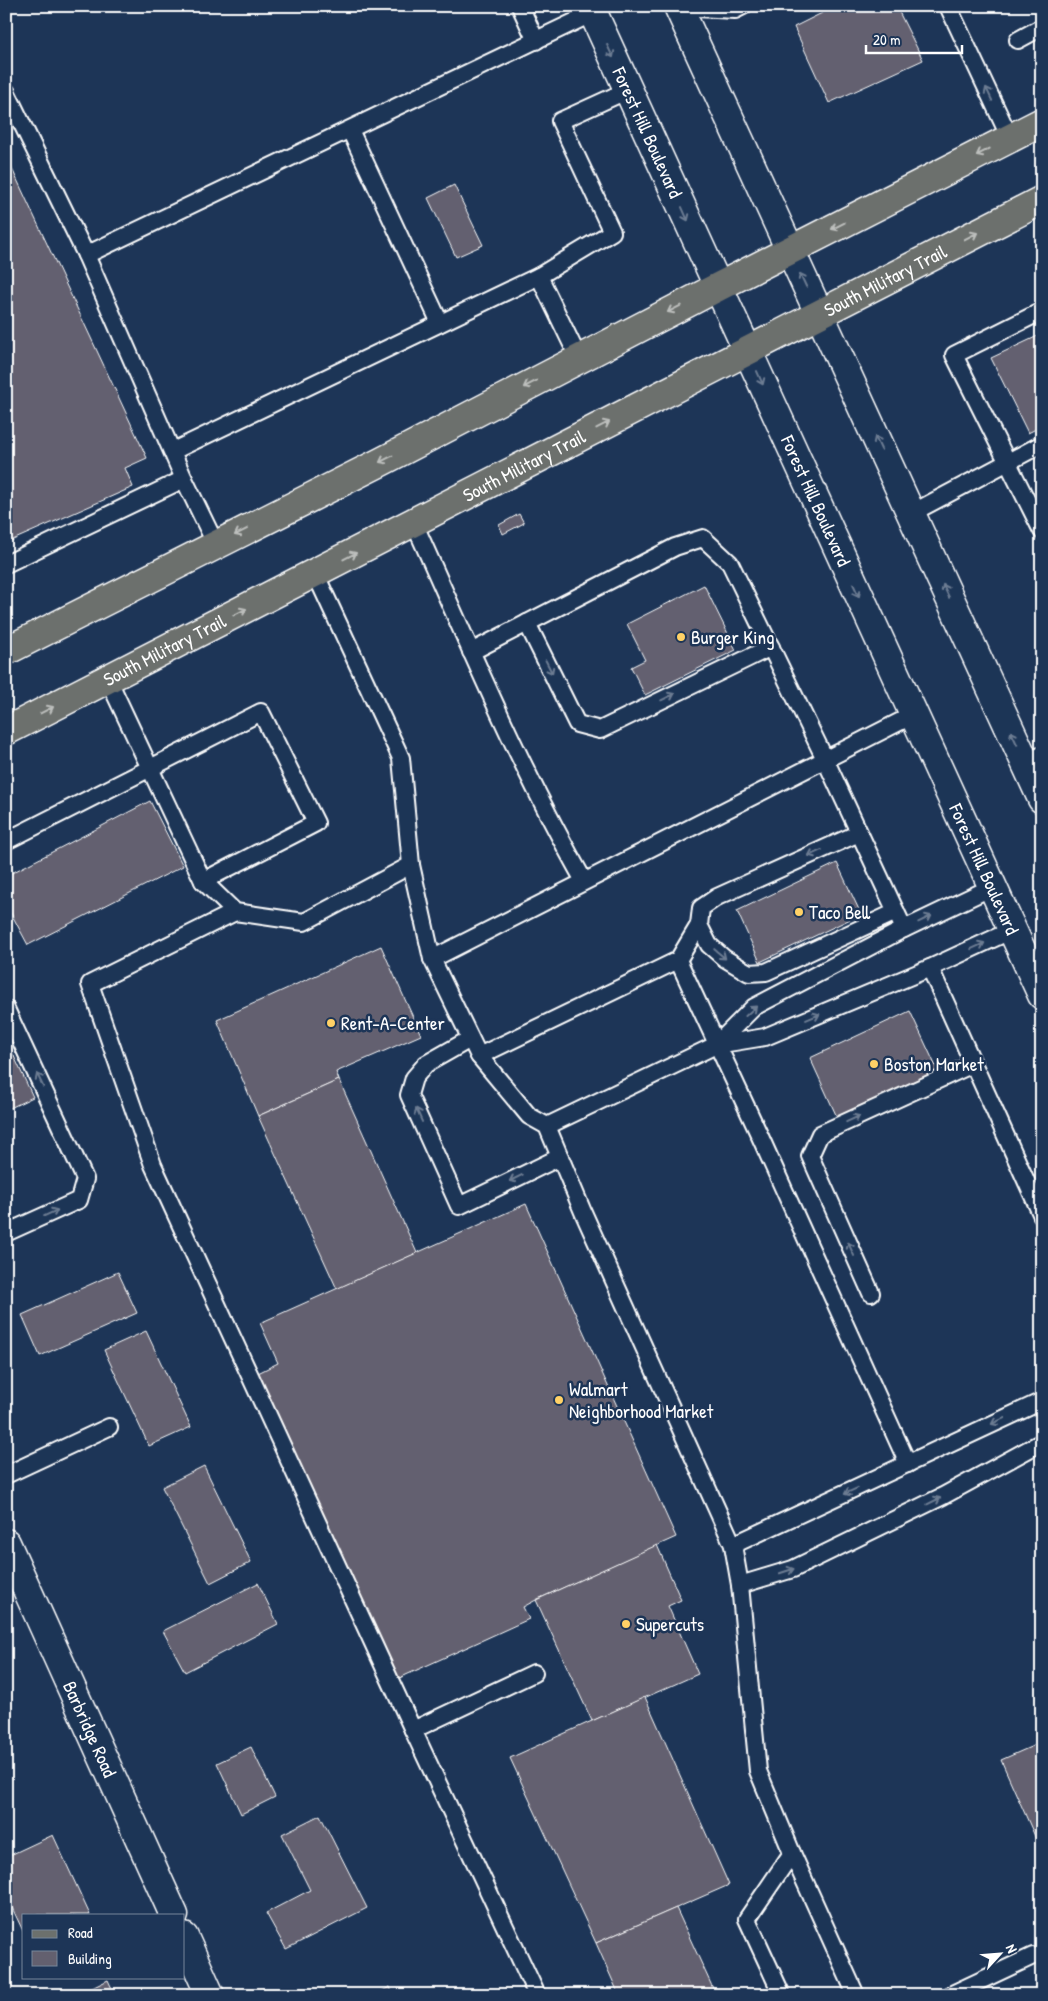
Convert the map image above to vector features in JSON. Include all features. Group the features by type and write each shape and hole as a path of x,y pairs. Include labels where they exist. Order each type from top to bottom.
{"main road":[{"path":"678,7 910,514 1034,759 1042,798"},
{"name":"Forest Hill Boulevard","path":"592,10 1042,995"},
{"path":"6,651 1042,122"},
{"name":"South Military Trail","path":"6,731 414,523 818,313 1042,200"},
{"name":"Barbridge Road","path":"6,1543 174,1914"},
{"path":"185,1939 210,1995"}],"lane":[{"path":"520,6 536,41"},
{"path":"678,7 735,10 743,6"},
{"path":"948,6 1010,138"},
{"path":"86,255 536,41 592,10"},
{"path":"1018,40 1042,28"},
{"path":"173,451 539,276 612,232 560,121 628,90"},
{"path":"6,91 86,255 184,479 216,545"},
{"path":"350,130 440,323"},
{"path":"539,276 579,359"},
{"path":"1042,311 954,355 1042,532"},
{"path":"910,514 1042,444"},
{"path":"6,564 184,479"},
{"path":"414,523 471,652 561,840 584,881"},
{"path":"471,652 675,547 703,538 730,564 825,759 904,929"},
{"path":"315,573 401,758 411,865 432,959 478,1056 530,1116 547,1126 586,1220 733,1545 740,1585 758,1771 792,1853 856,1995"},
{"path":"527,623 577,724 600,730 771,647"},
{"path":"108,679 203,881 235,912"},
{"path":"6,841 261,712 316,823 203,881"},
{"path":"432,959 913,715"},
{"path":"478,1056 678,960 699,925 701,908 717,897 859,833"},
{"path":"411,865 304,922 235,912 90,984 154,1165 413,1730 537,1995"},
{"path":"716,1045 754,1007 904,929 992,887"},
{"path":"699,925 709,945 724,958 749,973 766,972 896,912"},
{"path":"547,1126 716,1045 765,1037 930,968 1012,930"},
{"path":"678,960 908,1464"},
{"path":"930,968 1042,1216"},
{"path":"6,1009 86,1179 79,1200 6,1234"},
{"path":"470,1039 426,1064 414,1078 409,1095 459,1206 560,1157"},
{"path":"871,1294 810,1156 820,1134 973,1064"},
{"path":"733,1545 1042,1400"},
{"path":"6,1475 109,1427"},
{"path":"740,1585 793,1569 943,1496 1042,1442"},
{"path":"413,1730 534,1672"},
{"path":"782,1995 747,1919 792,1853"},
{"path":"950,1995 1033,1956"}],"building":[{"path":"836,6 896,6 923,60 829,103 794,27"},
{"path":"6,156 147,458 125,468 133,487 6,543"},
{"path":"454,185 483,245 456,257 428,198"},
{"path":"1042,334 1042,426 1028,433 991,358"},
{"path":"519,514 524,523 503,534 499,525"},
{"name":"Burger King","path":"704,585 736,650 645,695 631,667 645,660 627,624"},
{"path":"150,801 183,866 28,945 6,904 6,876"},
{"name":"Taco Bell","path":"837,863 861,914 760,962 737,911"},
{"path":"381,946 421,1035 336,1072 339,1080 258,1116 217,1020"},
{"name":"Boston Market","path":"910,1011 938,1071 837,1117 810,1058"},
{"path":"6,1039 33,1097 6,1110"},
{"path":"339,1080 417,1253 337,1289 258,1116"},
{"path":"526,1204 676,1537 536,1600 523,1607 529,1619 395,1680 258,1373 278,1363 260,1323"},
{"path":"118,1272 137,1313 40,1356 22,1315"},
{"path":"146,1331 191,1427 149,1446 104,1350"},
{"path":"204,1466 251,1562 210,1583 162,1487"},
{"path":"657,1545 681,1600 668,1606 698,1674 592,1721 536,1600"},
{"path":"258,1583 278,1624 185,1672 163,1631"},
{"path":"645,1697 729,1885 596,1943 510,1758"},
{"path":"1042,1742 1042,1852 1001,1760"},
{"path":"251,1747 275,1797 241,1814 217,1763"},
{"path":"320,1815 367,1908 286,1949 266,1913 310,1890 282,1834"},
{"path":"53,1835 90,1914 22,1914 22,1929 6,1895 6,1857"},
{"path":"676,1908 716,1995 619,1995 596,1943"},
{"path":"108,1980 115,1995 78,1995"},
{"path":"390,1987 393,1995 374,1995"}],"place":[{"name":"Burger King","path":"681,637"},
{"name":"Taco Bell","path":"799,912"},
{"name":"Rent-A-Center","path":"331,1023"},
{"name":"Boston Market","path":"874,1064"},
{"name":"Walmart Neighborhood Market","path":"559,1400"},
{"name":"Supercuts","path":"626,1624"}]}
